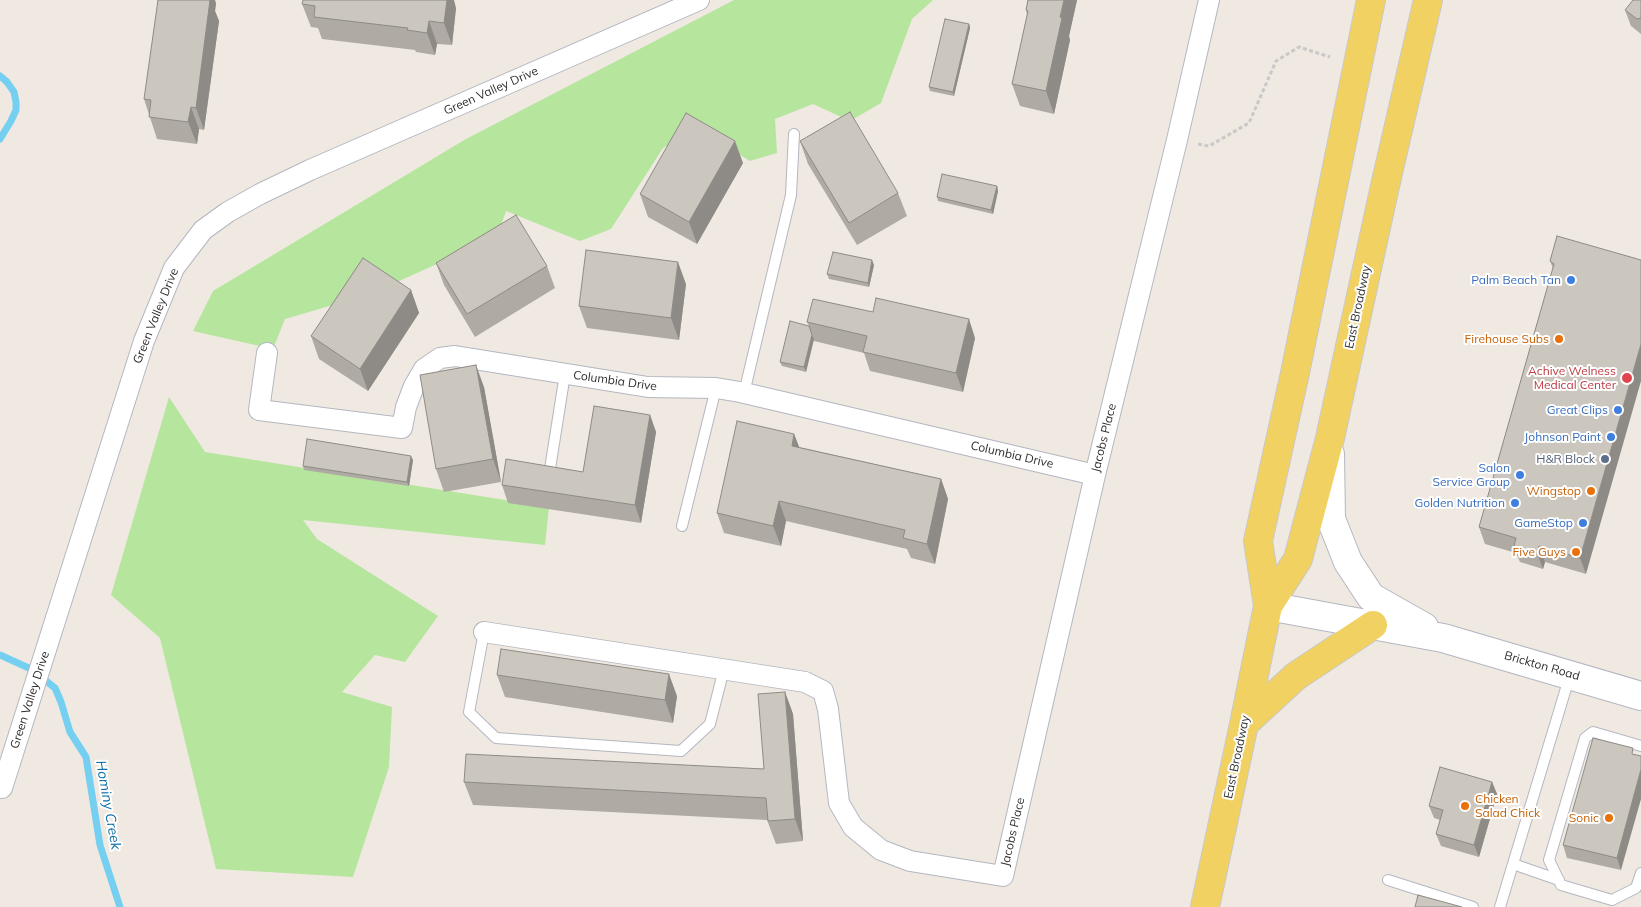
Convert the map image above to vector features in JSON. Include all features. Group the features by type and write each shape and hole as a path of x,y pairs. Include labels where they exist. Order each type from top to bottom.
{"main road":[{"name":"East Broadway","path":"1205,907 1268,606 1258,541 1295,373 1371,0"},
{"name":"East Broadway","path":"1268,606 1298,559 1330,438 1428,0"},
{"path":"1244,724 1296,676 1373,625"}],"street":[{"name":"Green Valley Drive","path":"1,787 144,341 174,268 202,230 260,194 310,170 699,0"},
{"name":"Jacobs Place","path":"724,669 805,682 823,691 828,709 839,804 852,827 881,850 910,861 1003,876 1095,475 1177,140 1209,0"},
{"name":"Columbia Drive","path":"267,353 259,410 402,428 406,407 414,386 424,369 440,358 455,356 648,387 716,388 744,393 1095,475"},
{"name":"Brickton Road","path":"1330,438 1330,519 1348,562 1370,597 1443,638"},
{"name":"Brickton Road","path":"1268,606 1443,638 1641,696"},
{"path":"484,632 724,669"}],"lane":[{"path":"744,393 791,195 794,134"},
{"path":"549,475 565,374"},
{"path":"682,526 716,388"},
{"path":"484,632 469,712 496,738 681,751 710,724 724,669"},
{"path":"1500,907 1570,674"},
{"path":"1641,746 1593,732 1584,738 1549,860 1561,885 1612,900 1636,888 1641,873"},
{"path":"1513,864 1559,880"},
{"path":"1388,880 1473,907"}],"path":[{"path":"1177,140 1209,146 1249,123 1276,61 1299,47 1330,57"}],"green space":[{"path":"734,0 933,0 912,19 881,103 850,121 813,104 775,119 777,153 750,161 696,128 663,148 611,229 580,241 506,211 497,237 397,282 350,300 285,319 273,349 193,331 213,291 466,139"},
{"path":"169,397 205,452 549,507 545,545 303,520 317,539 438,616 405,662 375,655 342,692 392,707 389,767 353,877 216,869 160,638 111,595"}],"building":[{"path":"158,0 210,0 196,108 191,107 188,122 149,117 151,100 144,99"},
{"path":"303,0 447,0 444,23 429,21 427,33 407,30 408,28 314,17 315,6 302,4"},
{"path":"1028,0 1064,0 1060,17 1062,18 1046,91 1012,84 1028,11 1026,10"},
{"path":"1633,0 1641,0 1641,18 1637,19 1625,10"},
{"path":"945,19 969,24 953,92 929,87"},
{"path":"850,112 898,193 849,223 800,141"},
{"path":"686,113 735,141 689,222 640,194"},
{"path":"942,174 997,186 991,210 937,197"},
{"path":"516,215 547,266 467,314 436,263"},
{"path":"1557,236 1641,260 1641,344 1580,558 1539,546 1537,553 1514,546 1516,538 1479,527 1554,264 1550,261"},
{"path":"586,250 678,262 671,318 579,306"},
{"path":"833,252 872,260 868,283 827,274"},
{"path":"363,258 411,290 360,369 311,336"},
{"path":"876,298 969,319 956,373 863,352 867,336 807,322 813,299 873,312"},
{"path":"790,321 809,326 812,335 804,367 780,362"},
{"path":"476,365 493,459 436,469 420,375"},
{"path":"594,406 650,415 635,505 502,485 506,459 583,472"},
{"path":"737,421 794,434 792,446 941,479 927,544 903,538 905,530 779,501 773,526 717,513"},
{"path":"307,439 411,456 407,482 303,466"},
{"path":"501,649 669,674 665,700 497,675"},
{"path":"785,692 795,819 768,821 766,798 464,782 466,754 764,769 758,694"},
{"path":"1593,738 1633,748 1632,754 1641,756 1641,769 1617,858 1563,845"},
{"name":"Chicken Salad Chick","path":"1440,767 1492,782 1474,845 1436,834 1443,810 1429,806"},
{"path":"1418,895 1462,907 1415,907"}],"waterway":[{"name":"Hominy Creek","path":"0,76 14,92 16,102 16,110 0,139"},
{"name":"Hominy Creek","path":"0,655 31,669 55,688 70,732 86,757 100,845 120,907"}],"place":[{"name":"Palm Beach Tan","path":"1571,280"},
{"name":"Firehouse Subs","path":"1559,339"},
{"name":"Achive Welness Medical Center","path":"1627,378"},
{"name":"Great Clips","path":"1618,410"},
{"name":"Johnson Paint","path":"1611,437"},
{"name":"H&R Block","path":"1605,459"},
{"name":"Salon Service Group","path":"1520,475"},
{"name":"Wingstop","path":"1591,491"},
{"name":"Golden Nutrition","path":"1515,503"},
{"name":"GameStop","path":"1583,523"},
{"name":"Five Guys","path":"1576,552"},
{"name":"Chicken Salad Chick","path":"1465,806"},
{"name":"Sonic","path":"1609,818"}]}
